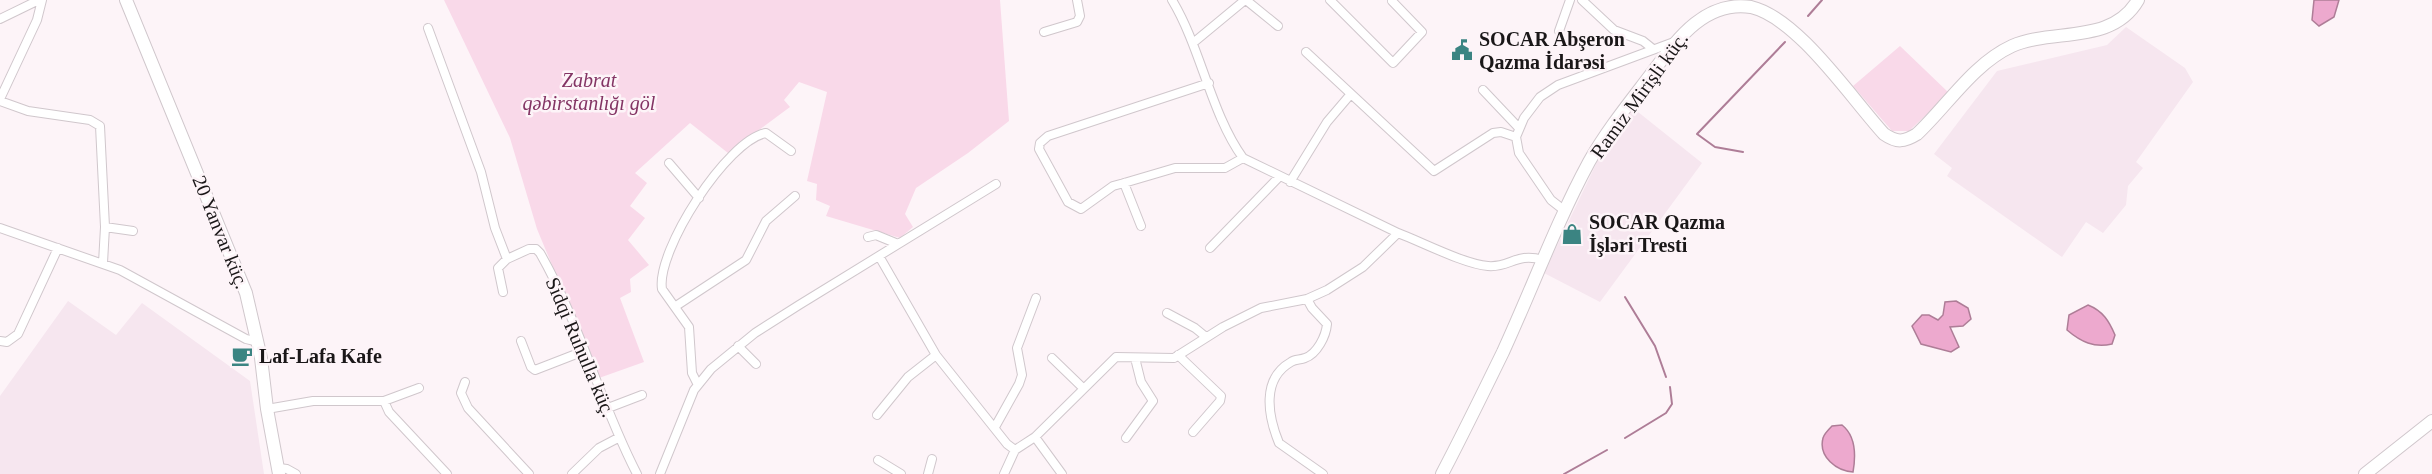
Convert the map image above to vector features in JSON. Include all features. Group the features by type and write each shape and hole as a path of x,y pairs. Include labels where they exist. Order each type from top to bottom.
{"street":[{"path":"0,19 40,0 41,12 0,100 28,111 90,120 100,126 105,227 103,263"},
{"name":"20 Yanvar küç.","path":"126,0 240,277 258,342 267,409 279,471"},
{"path":"1044,32 1077,22 1080,16 1077,0"},
{"path":"1172,0 1193,43 1232,140 1244,158 1398,233 1484,266 1501,265 1526,256 1543,260"},
{"path":"1193,43 1245,0 1278,26"},
{"path":"1330,0 1393,63 1422,32 1392,1"},
{"path":"1559,31 1570,0"},
{"path":"1582,0 1614,30 1642,40 1653,49"},
{"name":"Ramiz Mirişli küç.","path":"1442,474 1502,354 1565,211 1606,135 1675,42 1694,22 1721,9 1740,6 1766,13 1802,40 1884,134 1898,141 1906,141 1924,128 1982,67 2009,48 2036,39 2109,27 2130,11 2138,0"},
{"path":"428,28 481,172 495,228 507,259 498,268 503,292"},
{"path":"1517,132 1532,106 1558,85 1675,42"},
{"path":"1306,52 1434,171 1439,171 1456,156 1470,151 1493,133 1517,132"},
{"path":"1209,83 1048,136 1040,143 1039,149 1068,202 1081,209 1113,186 1174,168 1203,170 1225,168 1244,158"},
{"path":"1483,90 1517,132 1519,153 1551,200 1565,211"},
{"path":"1290,182 1327,122 1350,94"},
{"path":"697,383 692,373 689,327 662,289 662,273 688,215 728,159 758,134 766,133 791,152"},
{"path":"669,163 699,198"},
{"path":"1210,248 1279,177"},
{"path":"1124,183 1141,226"},
{"path":"660,474 697,383 738,346 996,184"},
{"path":"676,306 746,260 766,222 795,196"},
{"path":"105,227 133,231"},
{"path":"0,228 103,263 246,339 258,342"},
{"path":"1005,474 1015,450 1035,437 1116,357 1122,355 1166,360 1261,308 1308,299 1346,280 1398,233"},
{"path":"868,237 876,235 898,244"},
{"path":"0,341 7,342 18,334 58,248"},
{"name":"Sidqi Ruhulla küç.","path":"507,259 529,249 536,249 540,253 584,351 618,438 637,474"},
{"path":"879,256 936,355 1015,450"},
{"path":"995,427 1022,375 1017,348 1036,298"},
{"path":"1308,299 1312,308 1327,324 1326,332 1314,352 1305,358 1292,361 1278,374 1269,390 1268,400 1279,442 1323,474"},
{"path":"1167,313 1195,328 1206,337"},
{"path":"521,342 531,367 535,370 584,351"},
{"path":"738,346 756,364"},
{"path":"877,415 908,377 936,355"},
{"path":"1178,355 1221,396 1192,432"},
{"path":"1052,358 1083,388"},
{"path":"1126,438 1153,401 1141,382 1135,358"},
{"path":"465,382 461,393 468,408 529,474"},
{"path":"267,409 313,401 384,401 419,388"},
{"path":"608,408 642,395"},
{"path":"384,401 389,412 447,474"},
{"path":"2365,474 2432,421"},
{"path":"1035,437 1062,474"},
{"path":"572,474 599,448 618,438"},
{"path":"932,459 932,473"},
{"path":"878,460 901,474"},
{"path":"279,471 287,469 296,474"}],"shaded area":[{"path":"2314,0 2339,0 2334,17 2319,26 2312,20"},
{"path":"2126,27 2185,68 2193,82 2136,162 2143,168 2128,186 2126,205 2103,233 2086,222 2062,257 1947,176 1952,168 1934,154 1997,71 2107,45"},
{"path":"1633,108 1702,163 1600,302 1544,273 1597,162"},
{"path":"68,301 116,335 142,303 250,381 264,474 0,474 0,396"},
{"path":"1956,301 1968,308 1971,319 1963,326 1950,327 1959,347 1951,352 1921,344 1912,326 1922,315 1929,315 1938,320 1943,315 1945,302"},
{"path":"2088,305 2102,313 2108,321 2115,335 2112,344 2088,343 2067,330 2069,315"},
{"path":"1842,425 1847,429 1854,446 1853,472 1835,466 1823,451 1825,433 1832,426"}],"green space":[{"name":"Zabrat qəbirstanlığı göl","path":"444,0 1000,0 1009,121 968,153 916,188 905,214 913,227 900,238 826,216 830,206 816,200 817,184 807,181 827,92 799,82 784,100 790,107 728,153 690,123 635,173 647,183 630,206 645,218 628,240 649,265 630,279 631,292 620,298 644,362 599,378 537,229 510,138"},
{"path":"1900,46 1949,93 1909,131 1892,131 1853,86"}],"waterway":[{"path":"1808,16 1822,0"},
{"path":"1743,152 1715,147 1697,134 1785,42"},
{"path":"1625,297 1655,346 1666,377"},
{"path":"1625,438 1666,413 1672,404 1670,387"},
{"path":"1564,474 1607,450"}],"place":[{"name":"SOCAR Abşeron Qazma İdarəsi","path":"1462,50"},
{"name":"SOCAR Qazma İşləri Tresti","path":"1572,234"},
{"name":"Laf-Lafa Kafe","path":"242,356"}]}
